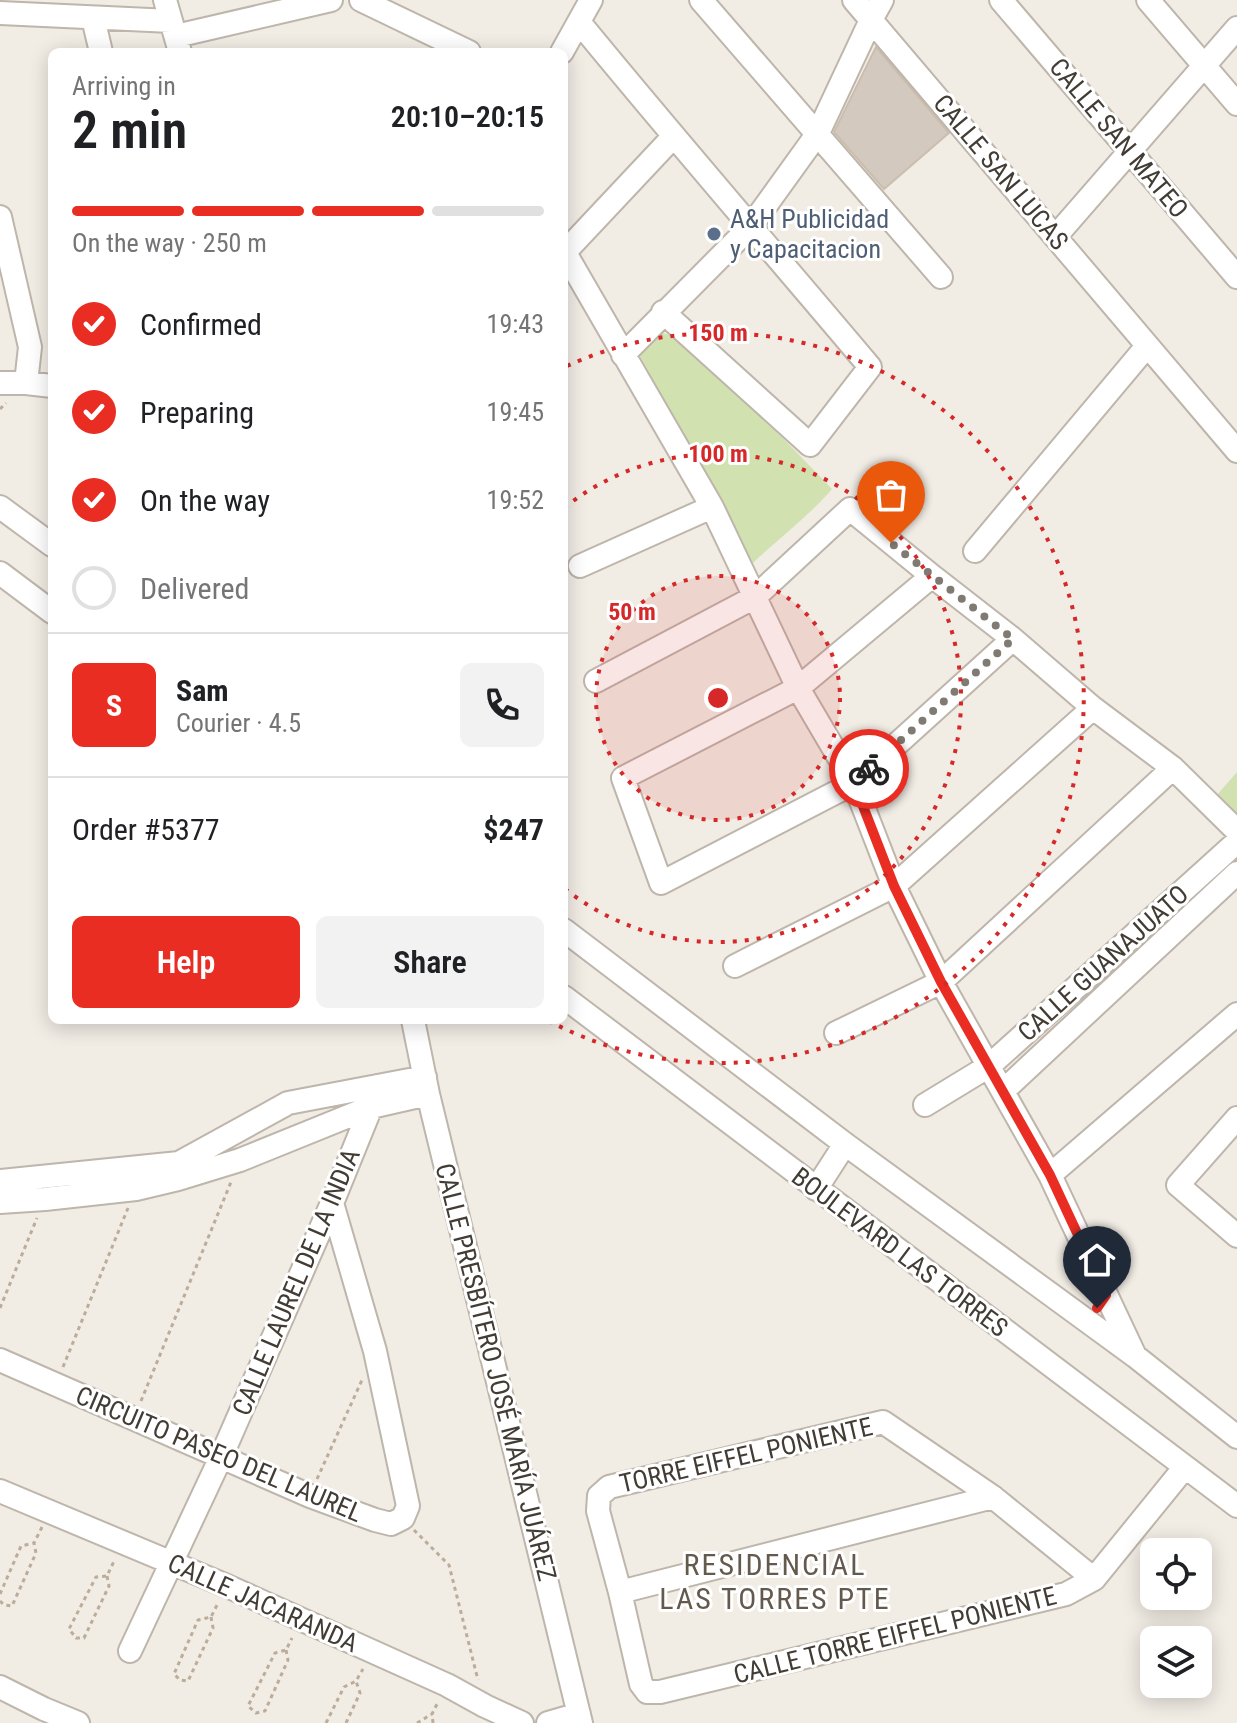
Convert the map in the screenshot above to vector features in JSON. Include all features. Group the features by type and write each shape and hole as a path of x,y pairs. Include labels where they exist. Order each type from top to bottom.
{"street":[{"path":"0,13 93,18 173,27 331,0"},
{"path":"361,0 389,6 456,48"},
{"path":"564,48 591,0"},
{"path":"701,0 941,277"},
{"name":"CALLE SAN LUCAS","path":"854,0 877,10 1056,236 1237,451"},
{"name":"CALLE SAN MATEO","path":"1001,0 1237,277"},
{"path":"1148,0 1237,104"},
{"path":"623,355 751,226 818,133 877,10"},
{"path":"93,18 100,48"},
{"path":"579,22 870,367 810,445 663,312"},
{"path":"1056,236 1237,28"},
{"path":"568,248 673,137"},
{"path":"0,217 30,347 26,383"},
{"path":"568,259 712,507 798,688 854,783 894,886 941,982 1050,1175 1135,1356"},
{"path":"975,551 1147,346"},
{"path":"0,383 48,386"},
{"path":"0,507 48,542"},
{"path":"580,566 712,507"},
{"path":"596,681 755,597 850,509 1013,639 1093,708 1173,768 1237,831"},
{"path":"0,573 48,600"},
{"path":"932,576 798,688 623,778 661,883 854,783 1013,639"},
{"path":"735,966 894,886 1093,708"},
{"path":"836,1033 941,982 1173,768"},
{"name":"CALLE GUANAJUATO","path":"925,1105 989,1066 1237,842"},
{"path":"1003,1091 1237,873"},
{"name":"BOULEVARD LAS TORRES","path":"568,933 845,1144 1234,1429"},
{"name":"BOULEVARD LAS TORRES","path":"568,1000 1237,1506"},
{"path":"1050,1175 1237,1014"},
{"name":"CALLE PRESBÍTERO JOSÉ MARÍA JUÁREZ","path":"414,1024 426,1086 580,1719"},
{"path":"8,1191 45,1199 136,1189 179,1171 288,1103 374,1097 426,1086"},
{"path":"8,1191 179,1171 240,1160 374,1097"},
{"name":"CALLE LAUREL DE LA INDIA","path":"130,1651 221,1457 332,1203 374,1097"},
{"path":"1237,1118 1178,1185 1237,1236"},
{"path":"816,1189 845,1144"},
{"name":"CIRCUITO PASEO DEL LAUREL","path":"0,1360 310,1496 391,1524 403,1518 408,1506 375,1351 332,1203"},
{"path":"1088,1322 1106,1295"},
{"name":"TORRE EIFFEL PONIENTE","path":"647,1692 641,1684 598,1511 599,1496 609,1487 883,1422 993,1497 1094,1579"},
{"name":"CALLE TORRE EIFFEL PONIENTE","path":"647,1692 660,1692 1066,1594 1094,1579 1185,1467"},
{"name":"CALLE JACARANDA","path":"0,1491 227,1586 447,1685 522,1723"},
{"path":"620,1592 993,1497"},
{"path":"0,1687 78,1723"},
{"path":"548,1723 580,1719"}],"path":[{"path":"134,1418 240,1160"},
{"path":"55,1384 136,1189"},
{"path":"0,1308 45,1199"},
{"path":"310,1496 362,1380"},
{"path":"403,1518 449,1565 485,1706"},
{"path":"107,1576 96,1577 69,1629 76,1638 84,1638 109,1586 107,1576 124,1542"},
{"path":"0,1594 21,1546 34,1543 36,1553 12,1606 0,1601"},
{"path":"211,1617 198,1620 174,1674 180,1680 188,1681 213,1628 211,1617 227,1586"},
{"path":"286,1650 275,1653 248,1706 256,1713 265,1711 288,1660 286,1650 302,1620"},
{"path":"326,1723 344,1687 356,1681 360,1693 346,1723"},
{"path":"417,1723 432,1714 433,1723"}],"green space":[{"path":"660,332 690,342 832,489 753,563 639,354"},
{"path":"1237,772 1237,817 1217,795"}],"building":[{"path":"876,47 949,133 884,189 834,132"}],"way so far":[{"path":"869,769 1013,639 891,543"}],"place":[{"name":"A&H Publicidad y Capacitacion","path":"714,234"}],"district":[{"name":"RESIDENCIAL LAS TORRES PTE","path":"775,1581"}],"route":[{"path":"869,769 854,783 894,886 941,982 1050,1175 1106,1295 1097,1308"}]}
